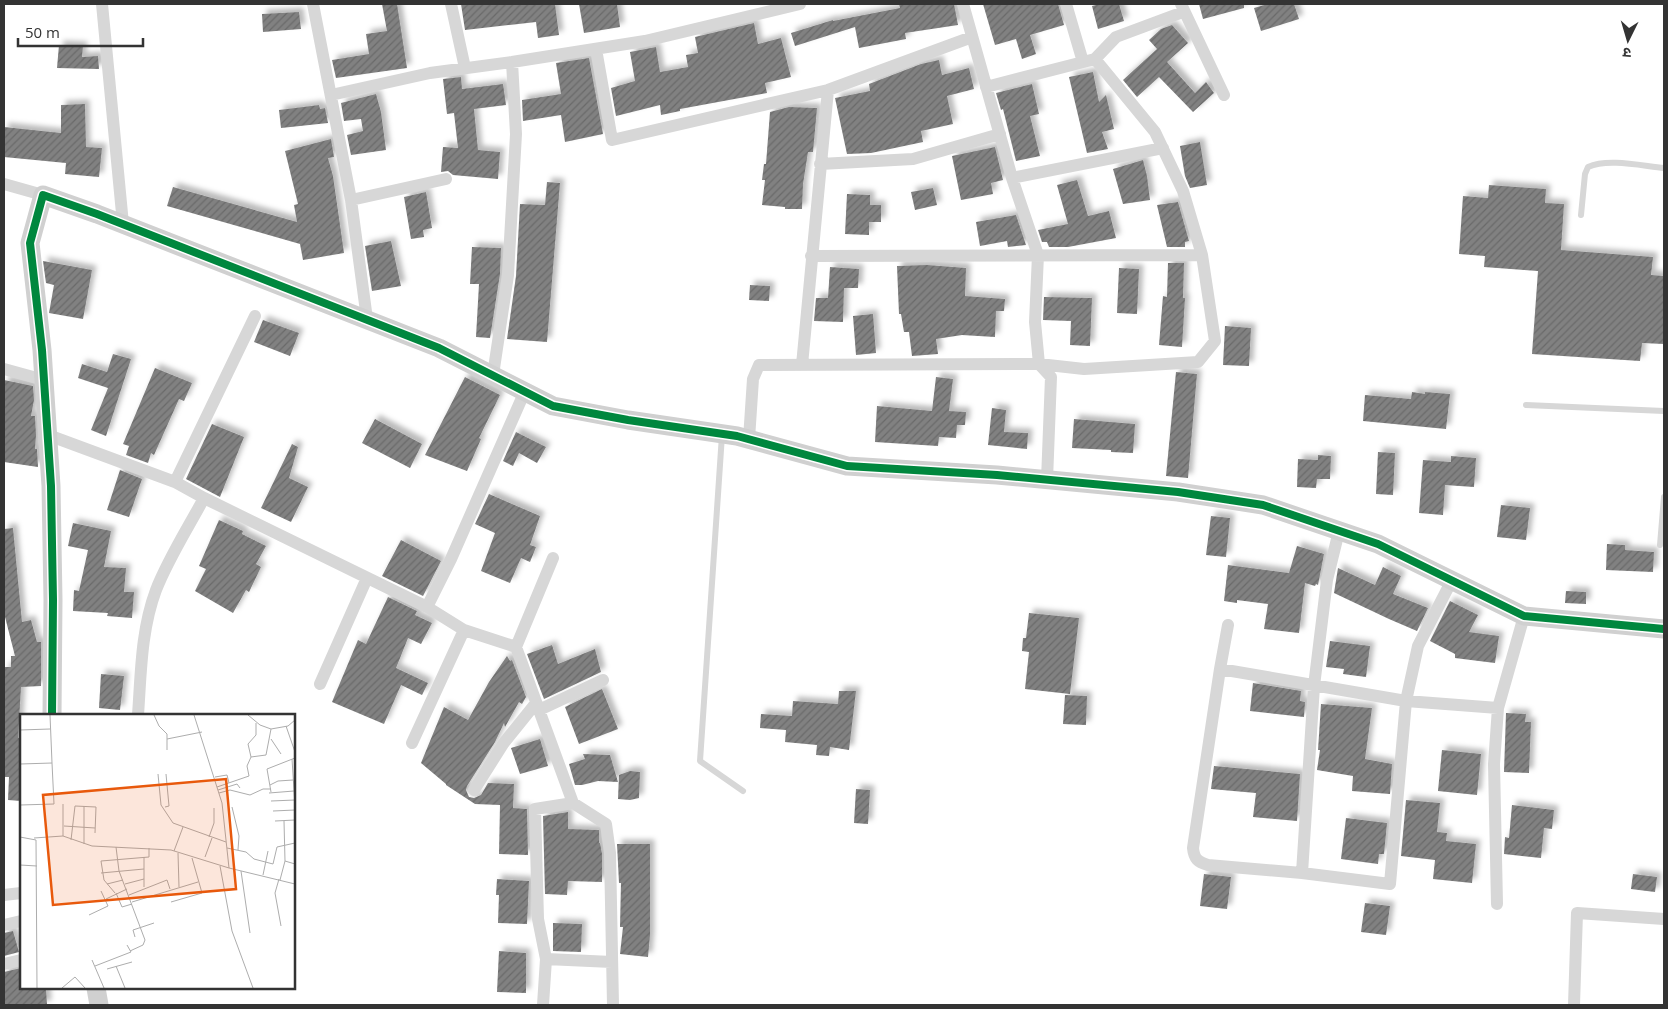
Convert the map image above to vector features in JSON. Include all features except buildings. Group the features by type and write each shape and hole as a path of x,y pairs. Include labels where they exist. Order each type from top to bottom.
{"street":[{"path":"102,4 123,224"},
{"path":"313,4 351,200 367,319"},
{"path":"452,4 465,68"},
{"path":"331,95 430,73 512,62 645,40 800,4"},
{"path":"963,4 1012,178 1038,255 1035,322 1038,364 1051,377 1047,480"},
{"path":"749,439 753,379 759,365 1038,364 1084,369 1198,362 1215,340 1202,255 1183,192 1155,132 1089,61 1066,4"},
{"path":"986,87 1089,61 1116,36 1182,8 1224,94"},
{"path":"596,48 612,140 828,90 972,37"},
{"path":"494,375 508,275 516,134 512,62"},
{"path":"802,365 828,90"},
{"path":"820,164 913,159 1000,134"},
{"path":"1012,178 1163,148"},
{"path":"351,200 446,179"},
{"path":"4,184 43,195 123,224 439,348 553,406 749,439 847,466 997,475 1178,492 1263,506 1378,544 1524,616 1664,629"},
{"path":"43,195 30,243 44,380 51,486 52,714"},
{"path":"811,256 1202,255"},
{"path":"175,482 256,316"},
{"path":"4,369 44,380"},
{"path":"427,607 451,559 525,392"},
{"path":"48,435 175,482 427,607 464,630 516,647"},
{"path":"138,714 144,638 156,590 204,498"},
{"path":"1302,873 1314,686 1327,580 1339,531"},
{"path":"553,558 516,647 573,803 606,824 610,853 614,1005"},
{"path":"320,684 367,578"},
{"path":"1228,625 1193,848 1194,857 1199,862 1208,865 1302,873 1390,884 1406,701 1418,646 1452,580"},
{"path":"1497,904 1494,764 1498,708 1524,616"},
{"path":"412,742 464,630"},
{"path":"1220,669 1406,701 1498,708"},
{"path":"474,790 503,744 538,707 604,680"},
{"path":"543,1005 546,959 538,919 535,808 573,803"},
{"path":"4,896 20,893"},
{"path":"1574,1005 1577,913 1664,919"},
{"path":"4,924 20,921"},
{"path":"546,959 612,962"},
{"path":"4,964 20,960"},
{"path":"96,989 99,1005"}],"lane":[{"path":"1581,215 1585,174 1588,167 1596,163 1606,162 1664,168"},
{"path":"1526,405 1664,411"},
{"path":"722,434 700,761 743,791"},
{"path":"1660,545 1664,497"}],"cycle path":[{"path":"52,714 51,486 42,350 30,243 43,195 97,214 439,348 553,406 628,420 737,436 847,466 997,475 1178,492 1263,505 1378,544 1524,616 1664,629"}]}
